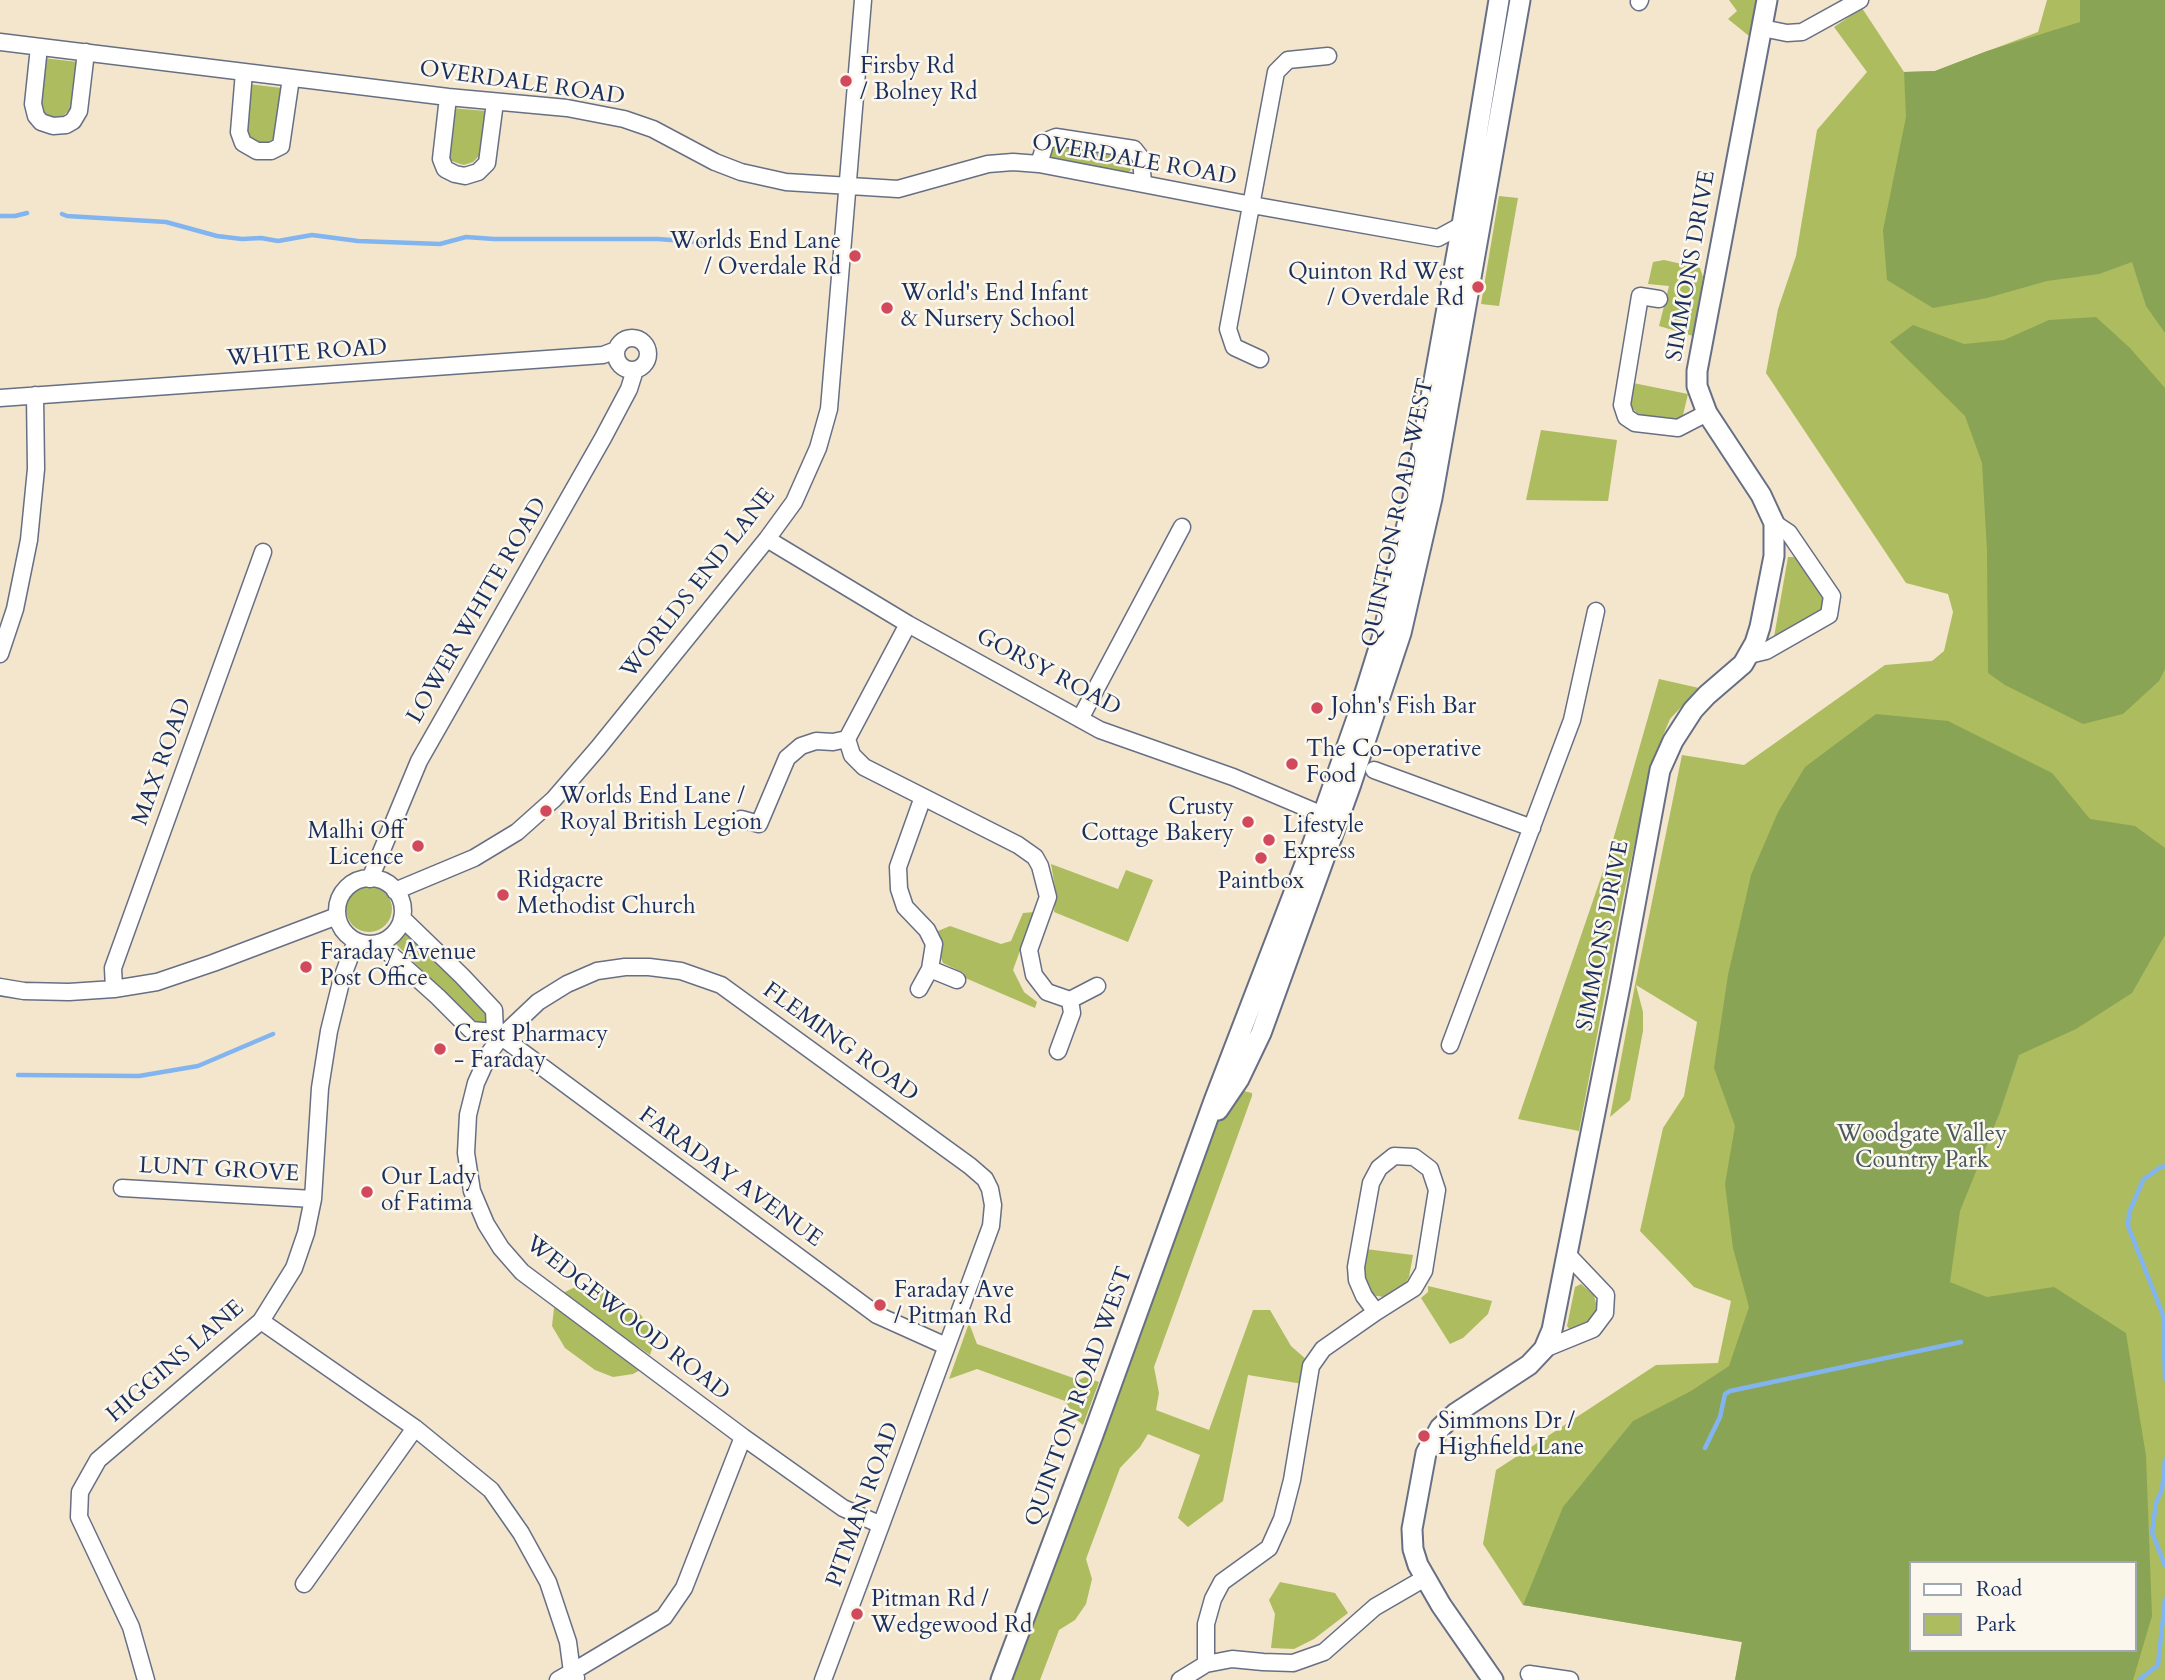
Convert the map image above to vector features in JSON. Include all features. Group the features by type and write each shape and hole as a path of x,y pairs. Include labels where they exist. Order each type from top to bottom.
{"street":[{"name":"WORLDS END LANE","path":"395,891 474,858 517,832 554,799 767,539 794,502 821,440 829,409 863,0"},
{"name":"QUINTON ROAD WEST","path":"1472,226 1499,0"},
{"name":"QUINTON ROAD WEST","path":"1001,1680 1324,815 1382,635 1520,0"},
{"name":"SIMMONS DRIVE","path":"1544,1349 1555,1320 1660,771 1673,741 1693,709 1710,691 1734,674 1749,656 1760,627 1774,556 1774,523 1761,495 1707,413 1697,386 1697,371 1767,0"},
{"path":"1762,28 1787,33 1802,32 1860,0"},
{"name":"OVERDALE ROAD","path":"0,42 447,97 567,108 624,119 653,129 715,162 741,172 786,182 898,189 988,164 1040,164 1438,237"},
{"path":"39,47 33,104 36,116 41,122 53,127 66,125 79,111 86,52"},
{"path":"1260,359 1234,347 1228,329 1276,72 1288,60 1328,56"},
{"path":"244,72 239,132 243,143 257,151 271,151 281,146 291,78"},
{"path":"447,97 441,159 445,169 465,176 478,172 487,163 495,102"},
{"path":"1040,164 1046,141 1056,137 1134,149 1141,158 1143,183"},
{"path":"1465,262 1438,237 1472,226"},
{"name":"QUINTON ROAD WEST","path":"1204,1131 1239,1079 1261,1033 1348,793 1401,633 1432,498 1465,262"},
{"path":"1659,299 1640,296 1622,405 1626,417 1635,423 1678,428 1707,413"},
{"name":"WHITE ROAD","path":"0,398 603,355 616,350 627,338 643,341 648,350 647,361 635,370"},
{"path":"616,350 617,361 625,369 635,370"},
{"name":"LOWER WHITE ROAD","path":"370,879 419,761 603,438 629,389 635,370"},
{"path":"0,654 15,609 29,540 36,469 35,396"},
{"name":"SIMMONS DRIVE","path":"1749,656 1766,651 1829,615 1832,596 1788,533 1774,523"},
{"path":"1080,719 1182,527"},
{"name":"GORSY ROAD","path":"767,539 908,624 1100,730 1233,777 1324,815"},
{"name":"MAX ROAD","path":"114,989 113,968 263,552"},
{"path":"1450,1045 1572,720 1596,611"},
{"path":"908,624 847,739 852,755 864,767 1018,845 1035,857 1048,897 1029,950 1034,975 1046,992 1070,1000 1097,986"},
{"path":"1343,760 1349,756 1357,736 1366,739 1374,770"},
{"path":"741,819 759,824 787,758 801,746 816,741 847,739"},
{"path":"1374,770 1532,828"},
{"path":"1324,815 1331,818 1336,805 1374,770"},
{"path":"919,989 930,969 934,944 927,930 905,907 899,889 898,867 923,797"},
{"path":"370,879 387,883 401,900 402,918 392,935 377,943 356,941 343,930 337,916 343,892 358,880 370,879"},
{"path":"0,988 69,992 114,989 157,982 337,916"},
{"path":"402,918 494,1010 498,1034"},
{"name":"HIGGINS LANE","path":"146,1680 131,1627 79,1517 80,1492 97,1460 261,1321 294,1268 306,1233 313,1199 320,1088 342,978 356,941"},
{"name":"FARADAY AVENUE","path":"377,943 471,1030 498,1034 877,1314 946,1346"},
{"name":"FLEMING ROAD","path":"498,1034 538,1002 567,984 597,971 649,967 681,971 721,985 985,1178 993,1205 991,1226 946,1346"},
{"path":"930,969 957,979"},
{"path":"1058,1051 1072,1013 1070,1000"},
{"name":"WEDGEWOOD ROAD","path":"498,1034 476,1083 468,1115 466,1153 472,1191 486,1224 501,1248 522,1272 743,1437 843,1508 881,1525"},
{"path":"1206,1664 1206,1624 1213,1599 1223,1583 1269,1548 1282,1519 1292,1480 1311,1366 1323,1349 1415,1288 1424,1271 1437,1190 1430,1169 1414,1157 1394,1156 1379,1168 1371,1183 1356,1267 1357,1280 1364,1296 1376,1312"},
{"name":"LUNT GROVE","path":"122,1188 313,1199"},
{"name":"SIMMONS DRIVE","path":"1493,1680 1441,1605 1418,1565 1413,1549 1412,1529 1426,1453 1440,1428 1456,1413 1528,1365 1544,1349 1593,1329 1605,1313 1606,1295 1567,1255"},
{"path":"261,1321 415,1428 492,1490 521,1533 548,1582 568,1642 569,1677"},
{"name":"PITMAN ROAD","path":"823,1680 946,1346"},
{"path":"304,1584 415,1428"},
{"path":"569,1677 664,1616 671,1607 684,1588 743,1437"},
{"path":"1180,1680 1206,1664 1232,1658 1293,1663 1324,1651 1375,1607 1425,1578"},
{"path":"1529,1674 1561,1679"}],"green space":[{"path":"1729,0 1756,0 1749,36 1728,19 1737,11"},
{"name":"Woodgate Valley Country Park","path":"2047,0 2165,0 2165,1680 1735,1680 1742,1642 1523,1605 1483,1544 1496,1470 1656,1365 1718,1363 1731,1301 1694,1287 1640,1231 1663,1128 1684,1096 1697,1022 1636,985 1643,1012 1643,1031 1630,1100 1610,1117 1635,985 1682,755 1744,765 1885,665 1932,661 1944,651 1953,612 1948,594 1906,583 1766,373 1778,309 1796,256 1817,130 1867,72 1834,27 1862,8 1904,72 1935,71 2038,32"},
{"path":"2080,0 2165,0 2165,333 2146,306 2132,262 2099,274 2047,281 1987,298 1933,308 1887,280 1883,230 1906,117 1904,72 1935,71 1987,51 2080,22"},
{"path":"43,58 78,62 73,106 63,116 54,117 45,114 41,109 38,100"},
{"path":"248,84 282,88 275,138 268,142 257,142 248,136 244,128"},
{"path":"451,108 486,111 480,155 473,162 464,165 450,160 447,152"},
{"path":"1054,142 1129,153 1134,162 1126,174 1053,160 1049,157"},
{"path":"1499,196 1518,198 1499,306 1481,304"},
{"path":"1664,260 1700,268 1703,277 1693,336 1659,326 1669,286 1648,284 1653,262"},
{"path":"2096,317 2130,348 2165,388 2165,669 2159,681 2123,714 2083,724 2005,685 1988,673 1987,551 1982,463 1965,416 1890,342 1913,325 1964,344 2004,340 2049,320"},
{"path":"1633,383 1688,394 1683,415 1674,422 1638,414 1631,407"},
{"path":"1541,430 1617,440 1608,501 1526,500"},
{"path":"1788,557 1794,557 1802,565 1824,601 1822,610 1775,639 1774,637"},
{"path":"1659,679 1699,688 1670,719 1653,759 1623,898 1579,1131 1518,1119 1609,854"},
{"path":"1876,714 1948,721 2052,773 2090,819 2135,826 2165,848 2165,935 2132,993 2076,1029 2019,1055 2000,1112 1960,1211 1950,1282 1987,1297 2054,1287 2126,1333 2146,1456 2152,1616 2133,1680 1735,1680 1742,1642 1523,1605 1563,1507 1633,1421 1691,1391 1729,1366 1749,1307 1733,1248 1725,1184 1735,1126 1714,1068 1728,975 1751,875 1778,812 1805,767"},
{"path":"1051,864 1118,889 1126,870 1153,880 1128,942 1054,912 1056,893"},
{"path":"369,886 385,893 392,909 385,925 369,932 353,925 346,909 353,893"},
{"path":"1034,912 1013,970 1024,992 1037,1002 1035,1008 963,977 964,973 943,963 943,945 938,931 950,926 1001,944 1011,941 1023,913"},
{"path":"408,929 490,1017 491,1024 477,1026 395,943"},
{"path":"1240,1090 1252,1093 1252,1096 1154,1367 1159,1393 1156,1410 1209,1430 1253,1310 1270,1310 1291,1346 1308,1361 1303,1384 1248,1375 1223,1501 1188,1527 1178,1518 1200,1455 1148,1434 1120,1468 1086,1559 1092,1579 1086,1604 1075,1620 1059,1630 1040,1680 1008,1680 1203,1155 1223,1107"},
{"path":"1366,1249 1413,1255 1409,1277 1403,1287 1384,1297 1371,1295 1362,1280"},
{"path":"1581,1284 1594,1295 1597,1307 1595,1318 1583,1327 1570,1330 1567,1326 1575,1287"},
{"path":"1428,1286 1492,1301 1488,1314 1463,1338 1450,1344 1421,1298 1428,1292"},
{"path":"575,1287 592,1287 605,1291 641,1315 651,1332 650,1355 561,1294"},
{"path":"562,1307 642,1369 633,1374 613,1377 595,1370 565,1348 552,1326 554,1308"},
{"path":"969,1323 977,1344 1079,1380 1085,1377 1099,1382 1083,1425 1065,1401 977,1369 949,1379"},
{"path":"1280,1582 1335,1593 1348,1613 1314,1639 1294,1649 1271,1648 1275,1614 1269,1600"}],"waterway":[{"path":"0,216 27,213"},
{"path":"62,214 166,222 217,236 278,241 312,235 358,241 440,244 466,237 658,239 710,243"},
{"path":"18,1075 139,1076 198,1066 273,1034"},
{"path":"2165,1166 2143,1180 2129,1213 2128,1226 2163,1315 2165,1379"},
{"path":"1705,1448 1720,1417 1725,1394 1730,1391 1961,1342"},
{"path":"2165,1460 2162,1490 2156,1503 2152,1532 2165,1566"},
{"path":"2139,1680 2158,1665 2165,1599"}],"place":[{"name":"Firsby Rd / Bolney Rd","path":"846,81"},
{"name":"Worlds End Lane / Overdale Rd","path":"855,256"},
{"name":"Quinton Rd West / Overdale Rd","path":"1478,287"},
{"name":"World's End Infant & Nursery School","path":"887,308"},
{"name":"John's Fish Bar","path":"1317,708"},
{"name":"The Co-operative Food","path":"1292,764"},
{"name":"Worlds End Lane / Royal British Legion","path":"546,811"},
{"name":"Crusty Cottage Bakery","path":"1248,822"},
{"name":"Lifestyle Express","path":"1269,840"},
{"name":"Malhi Off Licence","path":"418,846"},
{"name":"Paintbox","path":"1261,858"},
{"name":"Ridgacre Methodist Church","path":"503,895"},
{"name":"Faraday Avenue Post Office","path":"306,967"},
{"name":"Crest Pharmacy - Faraday","path":"440,1049"},
{"name":"Our Lady of Fatima","path":"367,1192"},
{"name":"Faraday Ave / Pitman Rd","path":"880,1305"},
{"name":"Simmons Dr / Highfield Lane","path":"1424,1436"},
{"name":"Pitman Rd / Wedgewood Rd","path":"857,1614"}]}
